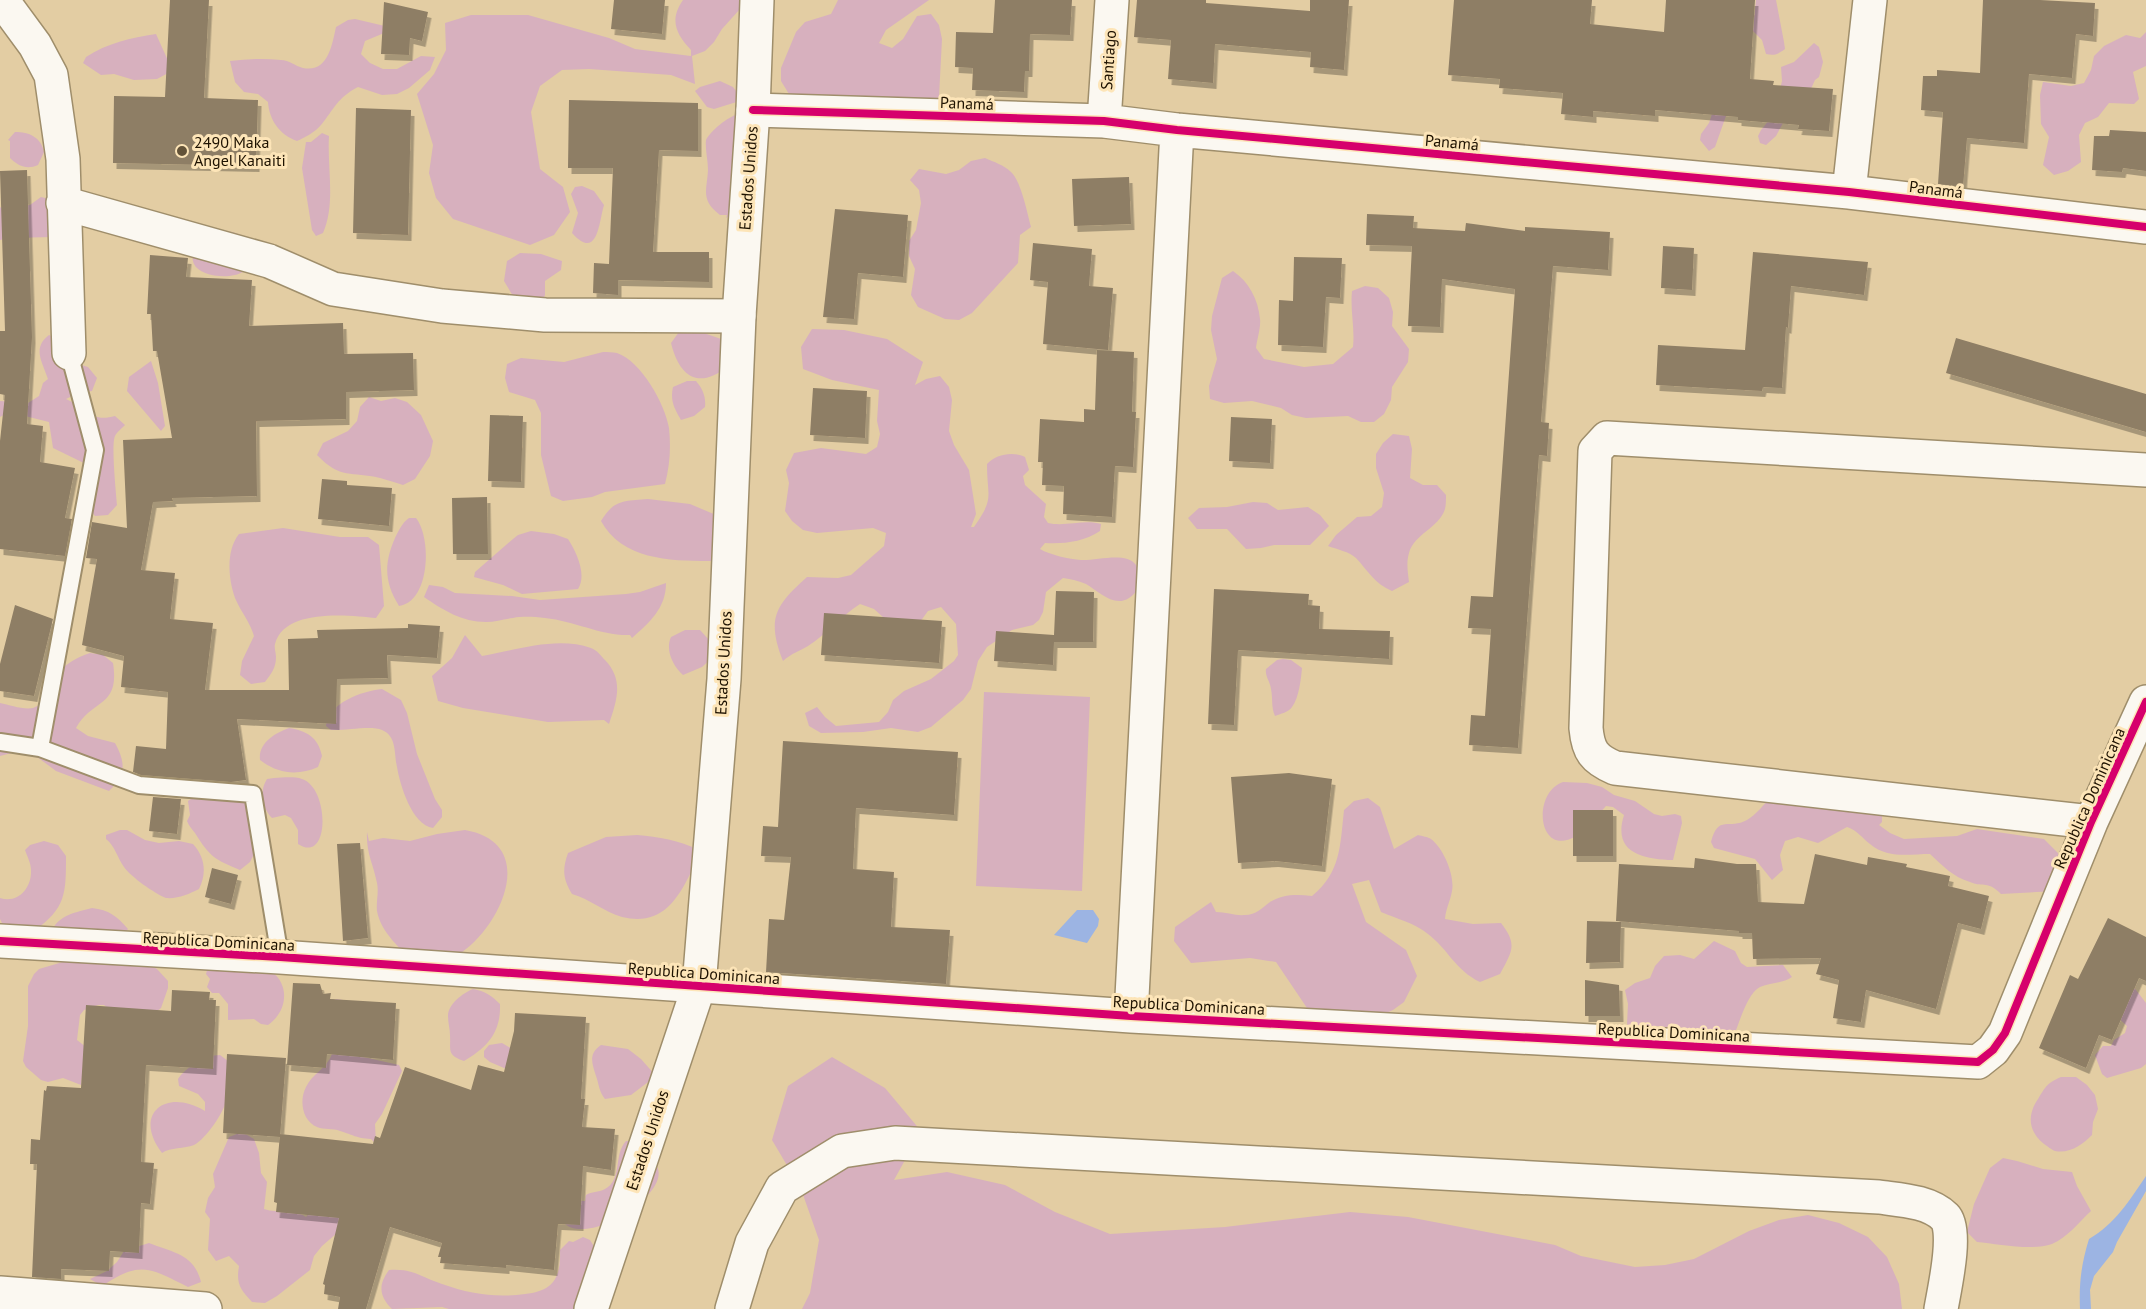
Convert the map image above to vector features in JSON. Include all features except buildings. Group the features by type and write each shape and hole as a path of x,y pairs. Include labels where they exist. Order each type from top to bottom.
{"street":[{"path":"2,0 35,45 51,75 63,159 69,353"},
{"name":"Estados Unidos","path":"591,1309 699,986 724,679 739,316 753,110 757,0"},
{"name":"Santiago","path":"1104,121 1112,0"},
{"path":"1849,192 1870,0"},
{"name":"Panamá","path":"753,110 1104,121 1177,130 1849,192 2146,227"},
{"path":"1131,1016 1177,130"},
{"path":"63,203 269,261 333,289 442,306 545,315 739,316"},
{"path":"2091,822 1615,768 1601,762 1590,746 1586,728 1595,451 1607,438 2146,470"},
{"name":"Republica Dominicana","path":"0,946 280,957 1131,1016 1978,1062 1993,1050 2005,1033 2091,822 2146,702"},
{"path":"732,1309 752,1243 782,1188 842,1150 895,1143 1879,1197 1912,1201 1935,1210 1947,1218 1952,1232 1941,1309"},
{"path":"0,1293 205,1309"}],"lane":[{"path":"40,748 95,450 69,353"},
{"path":"0,742 40,748 139,785 253,794 280,957"}],"shaded area":[{"path":"683,0 745,0 714,42 705,51 692,56 695,84 671,75 589,69 562,70 540,86 531,112 540,169 563,187 570,212 554,235 530,245 453,219 436,198 429,173 433,145 417,94 434,74 446,50 445,23 471,15 528,15 609,38 635,49 691,56 691,50 681,38 675,20"},
{"path":"838,0 929,0 886,30 879,43 892,48 903,39 917,16 931,14 939,25 942,39 939,97 922,107 813,107 789,94 781,81 781,68 796,32 805,22 831,14"},
{"path":"1756,0 1776,0 1785,49 1776,54 1766,54 1762,40 1753,31"},
{"path":"355,19 389,27 389,31 365,41 361,54 370,63 383,69 397,69 421,56 435,57 430,70 409,88 397,94 382,95 358,87 341,99 316,130 297,141 285,135 276,126 268,102 258,94 244,92 235,82 230,61 275,59 303,68 318,66 327,56 336,27"},
{"path":"2146,32 2146,66 2133,72 2139,99 2134,104 2109,103 2098,117 2085,123 2079,135 2081,162 2068,171 2054,175 2043,165 2049,137 2041,124 2040,95 2043,82 2071,86 2084,83 2091,70 2094,56 2104,46 2126,35 2140,38"},
{"path":"156,34 170,65 170,72 157,79 134,80 114,74 101,75 83,63 86,57 111,45"},
{"path":"1814,43 1819,47 1823,62 1819,77 1815,80 1809,93 1789,112 1776,136 1766,145 1760,143 1758,136 1774,114 1782,81 1781,67 1794,62"},
{"path":"720,81 733,87 743,100 714,109 707,107 695,91 700,87"},
{"path":"1718,96 1727,113 1715,147 1709,151 1700,140 1701,134 1709,123"},
{"path":"738,114 731,214 726,218 727,215 720,215 714,210 707,199 706,140 720,124"},
{"path":"15,132 30,134 40,143 44,152 38,165 23,166 10,158 10,141 8,140"},
{"path":"322,133 329,136 330,198 323,233 316,236 312,230 302,168 306,142 311,142"},
{"path":"985,158 1005,167 1015,176 1031,227 1020,235 1018,263 972,313 959,320 945,319 918,307 911,295 915,269 909,256 909,241 916,230 921,203 919,190 910,180 919,169 946,174 959,170 971,161"},
{"path":"582,186 594,191 604,205 596,236 587,243 572,233 578,213 571,194 575,187"},
{"path":"41,197 49,199 52,237 0,240 0,207 3,209 30,205"},
{"path":"218,230 244,236 251,247 253,254 251,264 237,275 216,276 206,273 194,264 195,246"},
{"path":"520,253 541,254 562,261 561,270 545,281 545,295 539,308 519,306 504,281 507,261"},
{"path":"1233,271 1248,286 1257,305 1260,322 1256,348 1264,359 1304,367 1333,364 1353,347 1352,291 1365,286 1378,288 1389,298 1393,312 1392,326 1409,349 1408,362 1392,387 1391,400 1384,414 1374,422 1361,422 1348,416 1306,418 1292,415 1281,408 1252,401 1224,403 1210,399 1209,386 1217,359 1211,330 1212,316 1222,278"},
{"path":"692,329 727,341 727,367 707,378 691,376 685,371 679,364 671,343 679,332"},
{"path":"812,329 844,330 887,339 923,362 915,385 926,379 940,376 949,387 952,400 949,431 954,445 969,470 976,514 971,527 974,527 981,517 987,503 987,464 1000,456 1020,455 1025,457 1029,470 1023,476 1025,485 1046,504 1044,517 1048,523 1101,524 1100,531 1087,538 1066,543 1045,543 1040,549 1054,555 1076,559 1125,558 1136,565 1139,588 1130,597 1118,601 1106,597 1086,584 1063,578 1046,592 1043,612 1039,620 1033,625 1012,630 987,647 978,661 971,689 963,700 931,727 918,732 891,728 863,732 821,733 809,726 805,713 817,707 836,726 879,722 888,712 893,700 904,691 931,679 954,661 958,655 956,624 941,607 928,611 920,622 884,618 874,609 860,604 815,641 783,661 775,634 775,623 777,613 788,596 807,577 838,578 851,575 884,546 886,533 873,528 817,533 803,530 785,511 789,483 786,470 794,453 821,448 866,454 877,447 880,434 877,421 879,390 832,380 803,369 801,347"},
{"path":"49,335 61,341 75,363 88,367 97,378 92,391 78,393 66,399 89,414 100,418 115,416 125,425 114,441 117,505 108,515 95,516 87,505 90,466 53,448 49,422 9,412 0,417 0,401 28,403 39,396 43,383 48,379 41,361 40,350"},
{"path":"603,352 617,353 635,365 663,407 670,442 665,484 605,492 592,497 563,501 551,496 541,455 541,413 535,400 509,392 505,378 507,364 521,358 564,362"},
{"path":"151,361 158,383 165,426 161,431 127,391 129,377"},
{"path":"687,381 696,381 702,390 705,407 694,416 681,420 673,404 672,392 673,387"},
{"path":"369,397 381,401 395,398 407,402 421,415 433,441 430,456 415,479 403,485 380,478 340,471 325,463 317,455 323,443 348,431 357,421 360,407"},
{"path":"1393,434 1409,436 1412,449 1410,478 1423,485 1437,485 1446,497 1442,516 1412,546 1408,560 1409,582 1392,591 1376,581 1356,558 1347,552 1328,546 1336,535 1357,517 1371,516 1382,507 1384,493 1376,468 1376,454"},
{"path":"648,499 690,504 716,515 720,561 687,561 653,557 638,552 623,545 611,535 601,521 611,509 621,502"},
{"path":"1253,502 1267,503 1278,510 1308,507 1320,515 1329,526 1310,545 1274,545 1246,549 1227,529 1197,529 1188,518 1199,508 1227,507"},
{"path":"409,518 416,518 421,527 426,554 425,568 417,593 409,602 399,606 390,589 387,564 395,538"},
{"path":"283,528 340,537 368,537 379,545 384,606 376,618 319,616 291,624 281,632 275,644 276,661 265,682 251,684 240,675 242,661 254,636 235,598 230,573 230,556 239,534"},
{"path":"531,531 554,534 568,539 575,551 581,571 581,583 578,589 522,594 503,585 474,577 475,572 513,539"},
{"path":"666,583 663,600 656,614 632,638 630,635 609,633 545,618 521,617 493,622 469,620 446,611 424,597 429,585 443,587 455,593 540,600 626,594"},
{"path":"685,630 700,630 710,641 713,657 702,667 683,675 673,662 669,642 671,637"},
{"path":"465,635 482,656 565,643 595,650 611,668 617,683 616,698 609,724 604,720 548,722 463,708 438,701 432,676 452,658"},
{"path":"90,653 103,655 113,663 113,688 104,701 83,718 76,728 88,736 115,743 121,757 122,768 119,780 109,791 56,771 33,754 19,751 0,756 0,703 25,708 37,706 44,699 55,677 66,665"},
{"path":"1277,660 1291,660 1302,668 1301,677 1298,694 1292,707 1287,712 1275,716 1266,669"},
{"path":"382,689 401,700 407,713 417,754 435,799 442,810 442,817 433,828 419,820 408,803 399,775 393,741 387,733 371,728 331,730 326,726 328,718 339,705 365,692"},
{"path":"984,692 1090,697 1082,891 976,886"},
{"path":"289,728 306,733 318,744 322,756 318,767 303,772 288,772 267,765 260,760 265,744 273,736"},
{"path":"267,779 302,779 311,785 318,796 323,823 321,835 316,844 309,848 298,844 298,830 291,818 285,815 272,818 266,809 263,789"},
{"path":"1563,782 1587,783 1602,787 1614,795 1635,801 1654,814 1681,816 1682,823 1673,860 1651,858 1626,846 1621,828 1624,815 1613,807 1606,806 1576,836 1563,841 1553,839 1543,822 1543,810 1546,798 1553,788"},
{"path":"243,790 260,842 250,862 240,870 218,860 209,852 187,821 190,815 188,801 194,797"},
{"path":"1772,796 1882,809 1882,822 1879,825 1904,839 1957,836 1977,829 2044,839 2059,854 2056,891 2001,894 1989,886 1975,884 1958,877 1930,854 1899,855 1884,852 1847,827 1818,843 1798,837 1785,841 1780,855 1783,870 1772,880 1755,859 1714,848 1711,842 1717,828 1721,825 1741,823 1747,820"},
{"path":"1368,798 1380,807 1394,849 1418,835 1431,839 1440,849 1452,878 1451,895 1445,919 1473,924 1501,923 1510,937 1511,948 1500,974 1480,982 1464,972 1423,930 1381,912 1369,880 1352,884 1366,922 1406,950 1417,976 1404,1002 1393,1010 1368,1021 1316,1018 1276,962 1250,958 1191,963 1174,941 1175,927 1211,902 1216,912 1249,915 1280,897 1312,896 1322,887 1334,868 1340,847 1344,810 1354,801"},
{"path":"127,830 145,840 159,843 179,841 193,844 204,865 199,889 179,897 166,898 143,884 124,867 114,848 106,839 106,835"},
{"path":"465,830 488,838 501,851 507,867 506,886 500,905 476,940 461,953 445,959 416,964 392,940 379,919 378,886 369,852 367,832 369,841 383,838 410,841"},
{"path":"637,835 676,841 698,850 696,861 682,890 669,906 654,916 634,919 615,915 572,894 564,874 568,853 606,837"},
{"path":"44,841 58,845 66,856 66,881 62,899 45,923 34,931 3,925 0,919 0,898 13,899 23,893 31,877 30,862 25,850 30,845"},
{"path":"92,908 112,914 128,929 118,940 52,931 63,918"},
{"path":"1714,941 1735,951 1741,963 1747,967 1783,965 1792,977 1764,985 1756,990 1745,1007 1735,1033 1637,1037 1627,1024 1628,1004 1625,990 1635,983 1650,978 1655,966 1664,956 1680,955 1694,959"},
{"path":"73,959 149,965 157,969 168,981 161,1008 156,1012 116,1014 104,1005 84,1010 80,1015 77,1040 86,1047 81,1085 63,1078 48,1082 41,1080 26,1067 23,1061 28,1026 28,986 39,969"},
{"path":"208,967 256,969 275,974 280,980 284,993 278,1015 268,1025 261,1024 254,1019 228,1020 228,1004 219,993 212,993 207,987 210,979 206,974"},
{"path":"2120,976 2136,990 2146,1003 2146,1064 2141,1068 2107,1078 2102,1074 2095,1055 2103,1046 2111,1046 2114,1040 2125,1033 2127,1026 2112,1012"},
{"path":"473,989 497,1001 500,1004 500,1014 491,1038 480,1050 464,1061 452,1054 448,1016 453,1003"},
{"path":"336,999 343,1000 359,1056 399,1065 402,1071 375,1124 376,1144 371,1139 317,1127 308,1120 303,1110 306,1087 332,1054 331,1003"},
{"path":"502,1043 514,1050 528,1078 490,1062 484,1057 484,1051 489,1045"},
{"path":"601,1045 628,1049 641,1059 656,1076 631,1095 605,1099 600,1091 592,1063 594,1052"},
{"path":"220,1055 228,1061 229,1085 227,1099 218,1118 199,1142 162,1153 154,1139 151,1127 152,1116 166,1103 191,1104 205,1111 205,1102 198,1094 179,1086 178,1079 196,1063"},
{"path":"832,1057 885,1088 921,1131 894,1180 947,1172 1005,1185 1055,1212 1110,1234 1225,1227 1350,1212 1408,1217 1555,1245 1581,1256 1635,1267 1665,1265 1694,1259 1749,1231 1779,1220 1808,1215 1839,1223 1868,1237 1887,1257 1899,1284 1902,1309 802,1309 810,1293 819,1240 801,1189 772,1140 788,1086"},
{"path":"2061,1077 2076,1077 2087,1085 2095,1095 2098,1109 2093,1122 2092,1135 2076,1147 2061,1152 2052,1150 2039,1139 2032,1128 2031,1117 2034,1105 2045,1088"},
{"path":"242,1132 254,1139 259,1153 261,1173 267,1182 264,1209 296,1213 306,1217 316,1206 327,1186 344,1227 314,1256 310,1270 265,1303 252,1302 244,1293 238,1277 239,1266 229,1256 216,1261 208,1250 210,1219 205,1212 208,1198 215,1187 213,1174 229,1137"},
{"path":"626,1141 633,1141 651,1157 658,1169 657,1180 650,1192 623,1215 606,1224 589,1228 574,1228 563,1222 567,1200 585,1201 586,1195 611,1185 622,1147"},
{"path":"2003,1158 2043,1169 2072,1172 2091,1211 2068,1234 2052,1244 2025,1247 1977,1242 1967,1232 1974,1204 1990,1168"},
{"path":"583,1237 590,1240 598,1253 580,1309 449,1309 442,1307 392,1309 382,1295 383,1281 389,1270 410,1272 473,1293 504,1296 543,1290 554,1281 557,1275 560,1250 569,1241 573,1242"},
{"path":"149,1243 175,1252 188,1260 198,1273 201,1282 188,1287 154,1271 145,1270 127,1273 102,1286 90,1279 107,1271 124,1251"}],"water":[{"path":"1077,910 1093,910 1099,919 1098,926 1087,943 1054,935"},
{"path":"2146,1176 2146,1191 2113,1252 2094,1276 2090,1290 2091,1309 2080,1309 2081,1274 2089,1239 2114,1219"}],"cycle path":[{"path":"753,110 1104,121 1177,130 1849,192 2146,227"},
{"path":"0,941 280,957 1131,1016 1978,1062 1993,1050 2005,1033 2091,822 2146,702"}],"place":[{"name":"2490 Maka Angel Kanaiti","path":"182,151"}]}
